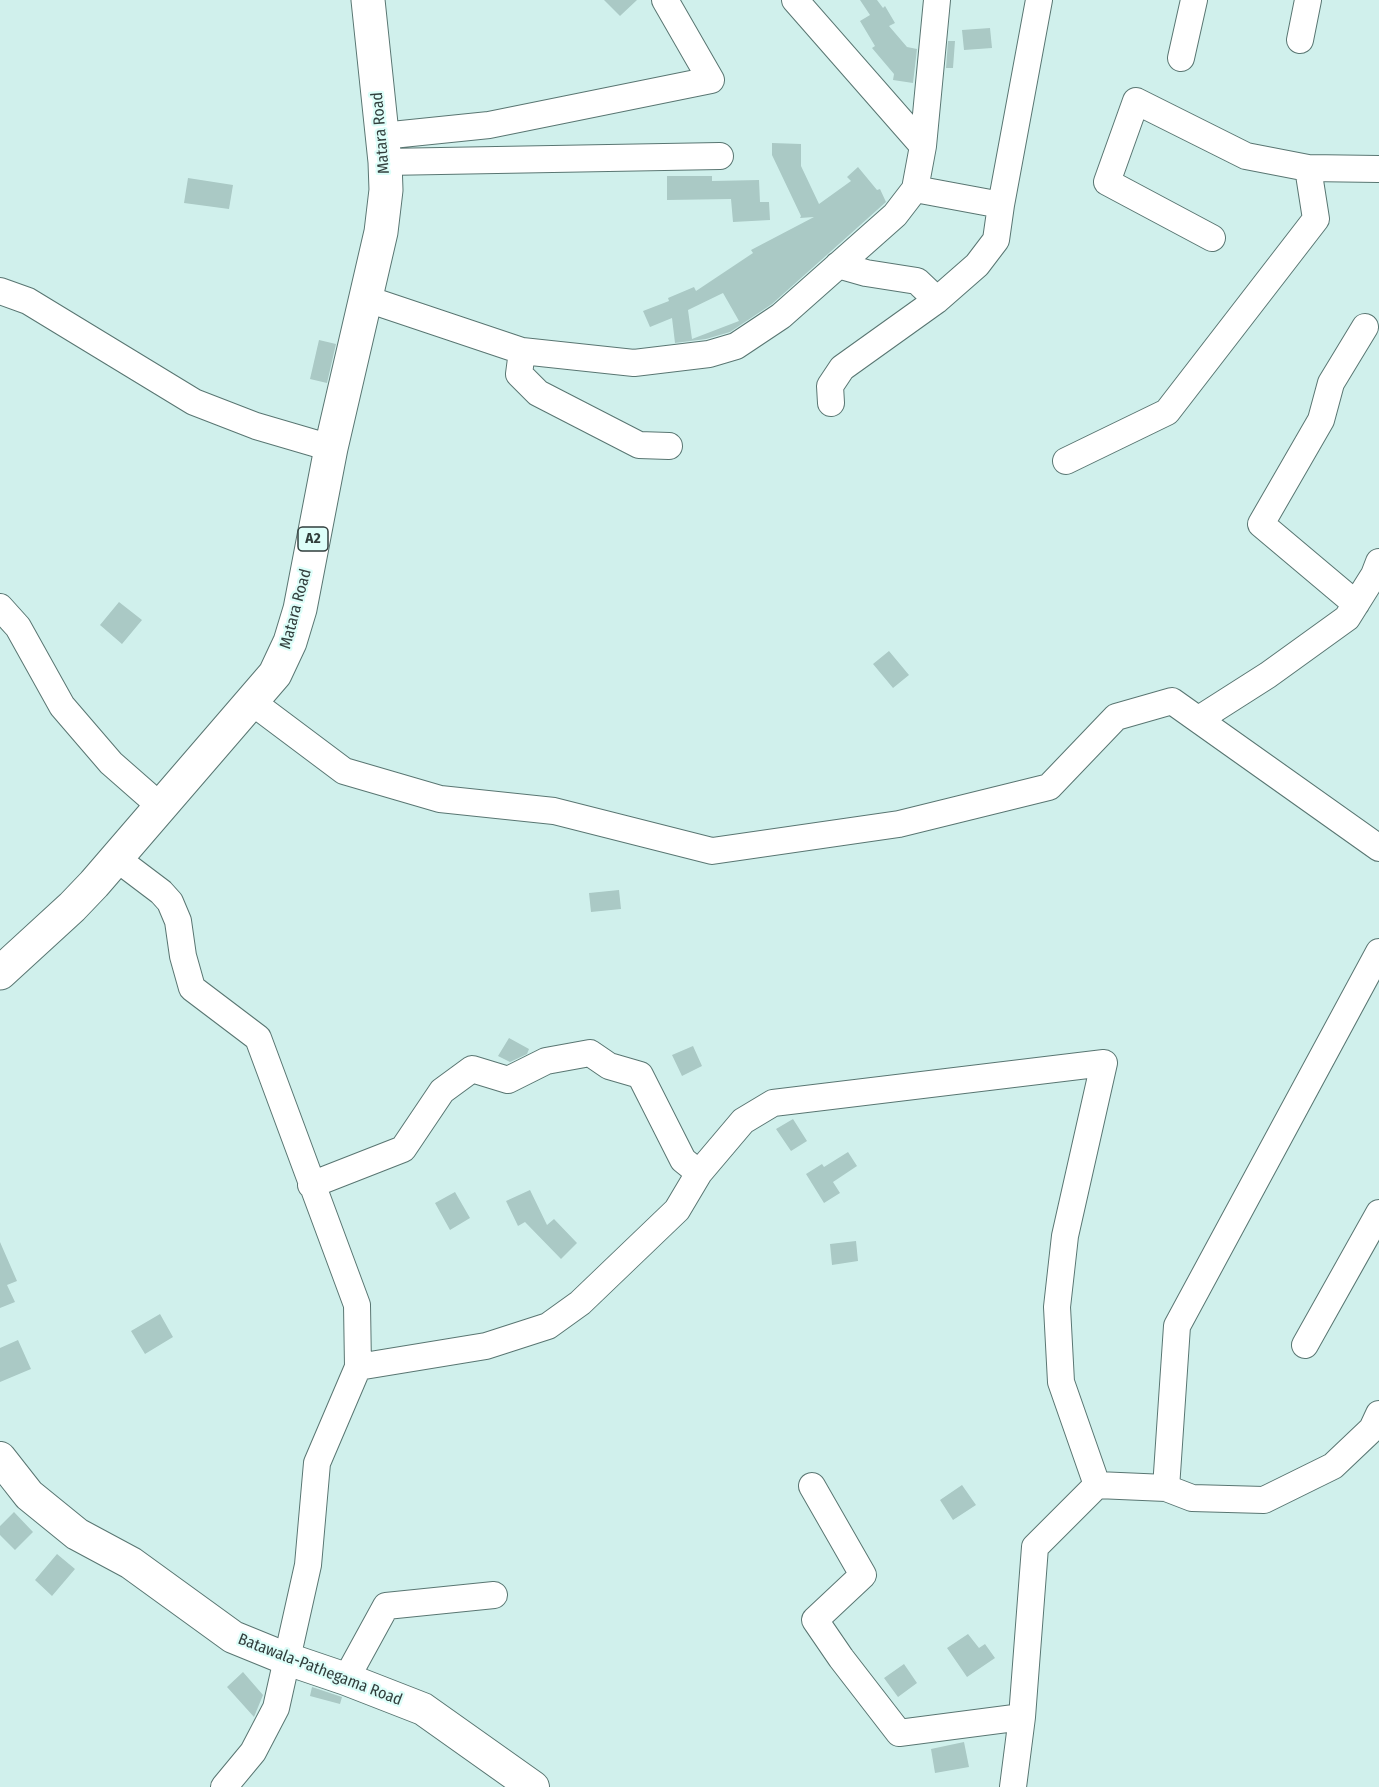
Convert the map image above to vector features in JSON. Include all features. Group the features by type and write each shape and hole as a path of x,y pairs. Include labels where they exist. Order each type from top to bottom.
{"highway":[{"name":"Matara Road","path":"0,973 72,907 116,858 275,674 290,642 300,609 331,448 381,232 386,190 369,0"}],"main road":[{"name":"Batawala-Pathegama Road","path":"0,1458 29,1495 76,1534 131,1563 233,1637 423,1709 533,1787"}],"street":[{"path":"383,149 711,80 665,0"},
{"path":"795,0 923,146"},
{"path":"367,300 522,351 634,363 709,354 736,346 781,316 895,215 915,189 923,146 937,0"},
{"path":"831,403 830,386 842,368 937,300 977,265 996,240 1039,0"},
{"path":"1180,58 1194,0"},
{"path":"1300,40 1308,0"},
{"path":"1212,238 1107,182 1136,101 1246,156 1308,168 1379,169"},
{"path":"383,149 720,156"},
{"path":"1066,461 1167,412 1316,219 1308,168"},
{"path":"915,189 1001,205"},
{"path":"838,265 866,273 917,280 937,300"},
{"path":"0,291 28,301 194,402 256,426 331,448"},
{"path":"1356,604 1261,524 1321,420 1331,383 1365,327"},
{"path":"522,351 519,374 538,393 639,445 669,446"},
{"path":"1199,719 1268,675 1347,618 1374,576 1379,562"},
{"path":"0,607 18,627 62,706 111,764 160,807"},
{"path":"252,702 344,771 440,799 554,811 712,851 898,824 1049,787 1116,717 1172,701 1379,848"},
{"path":"116,858 161,892 170,902 178,921 183,956 192,988 258,1038 357,1305 358,1367 317,1463 308,1565 276,1708 253,1752 224,1787"},
{"path":"1167,1488 1177,1326 1379,952"},
{"path":"311,1185 403,1149 442,1091 472,1069 508,1080 546,1061 590,1053 609,1066 640,1075 683,1160 699,1173"},
{"path":"358,1367 486,1346 548,1326 580,1303 677,1210 699,1173 743,1121 772,1103 1104,1063 1065,1236 1057,1306 1061,1382 1097,1485"},
{"path":"1305,1345 1379,1213"},
{"path":"1013,1787 1022,1717 1035,1547 1097,1485 1167,1488 1192,1498 1264,1500 1333,1466 1372,1429 1379,1414"},
{"path":"812,1486 863,1575 815,1620 841,1658 899,1733 1022,1717"},
{"path":"346,1678 386,1606 494,1595"}],"building":[{"path":"604,0 637,0 620,16"},
{"path":"860,0 877,0 883,8 885,6 895,23 889,26 907,47 917,49 913,83 893,80 894,74 872,48 875,46 860,21 870,15"},
{"path":"990,28 992,48 964,50 962,30"},
{"path":"948,41 955,41 953,68 946,68"},
{"path":"772,143 801,144 801,166 819,204 851,181 847,177 858,167 877,190 880,189 886,202 772,304 730,332 706,339 675,343 672,318 650,327 643,311 669,301 668,298 694,287 696,291 753,253 751,250 814,217 800,218 772,155","holes":["723,293 739,321 692,339 688,310"]},
{"path":"667,176 712,176 712,181 759,180 760,202 769,202 770,220 733,222 731,199 667,200"},
{"path":"188,178 233,185 229,209 184,203"},
{"path":"319,340 336,344 327,383 310,379"},
{"path":"119,602 142,620 122,644 100,625"},
{"path":"889,651 909,675 893,688 873,664"},
{"path":"619,890 621,909 591,912 589,893"},
{"path":"509,1038 529,1049 527,1054 510,1062 498,1056"},
{"path":"693,1046 702,1066 682,1076 672,1055"},
{"path":"793,1119 807,1141 791,1151 776,1129"},
{"path":"848,1152 857,1166 833,1182 840,1193 824,1203 806,1174 822,1164 824,1167"},
{"path":"530,1190 547,1225 554,1219 577,1243 561,1259 525,1222 518,1226 506,1201"},
{"path":"455,1192 470,1218 450,1230 435,1203"},
{"path":"856,1241 858,1261 832,1265 830,1244"},
{"path":"0,1242 17,1281 7,1285 15,1302 0,1308"},
{"path":"160,1314 173,1337 145,1354 131,1331"},
{"path":"18,1340 31,1369 0,1382 0,1348"},
{"path":"962,1485 976,1505 953,1520 940,1500"},
{"path":"14,1512 33,1532 15,1550 0,1535 0,1526"},
{"path":"57,1554 75,1569 52,1596 35,1580"},
{"path":"968,1634 979,1648 985,1644 995,1658 967,1677 947,1648"},
{"path":"904,1664 917,1683 898,1697 884,1678"},
{"path":"243,1672 263,1695 254,1717 227,1687"},
{"path":"312,1687 342,1697 340,1704 310,1696"},
{"path":"964,1742 969,1767 935,1773 931,1749"}]}
